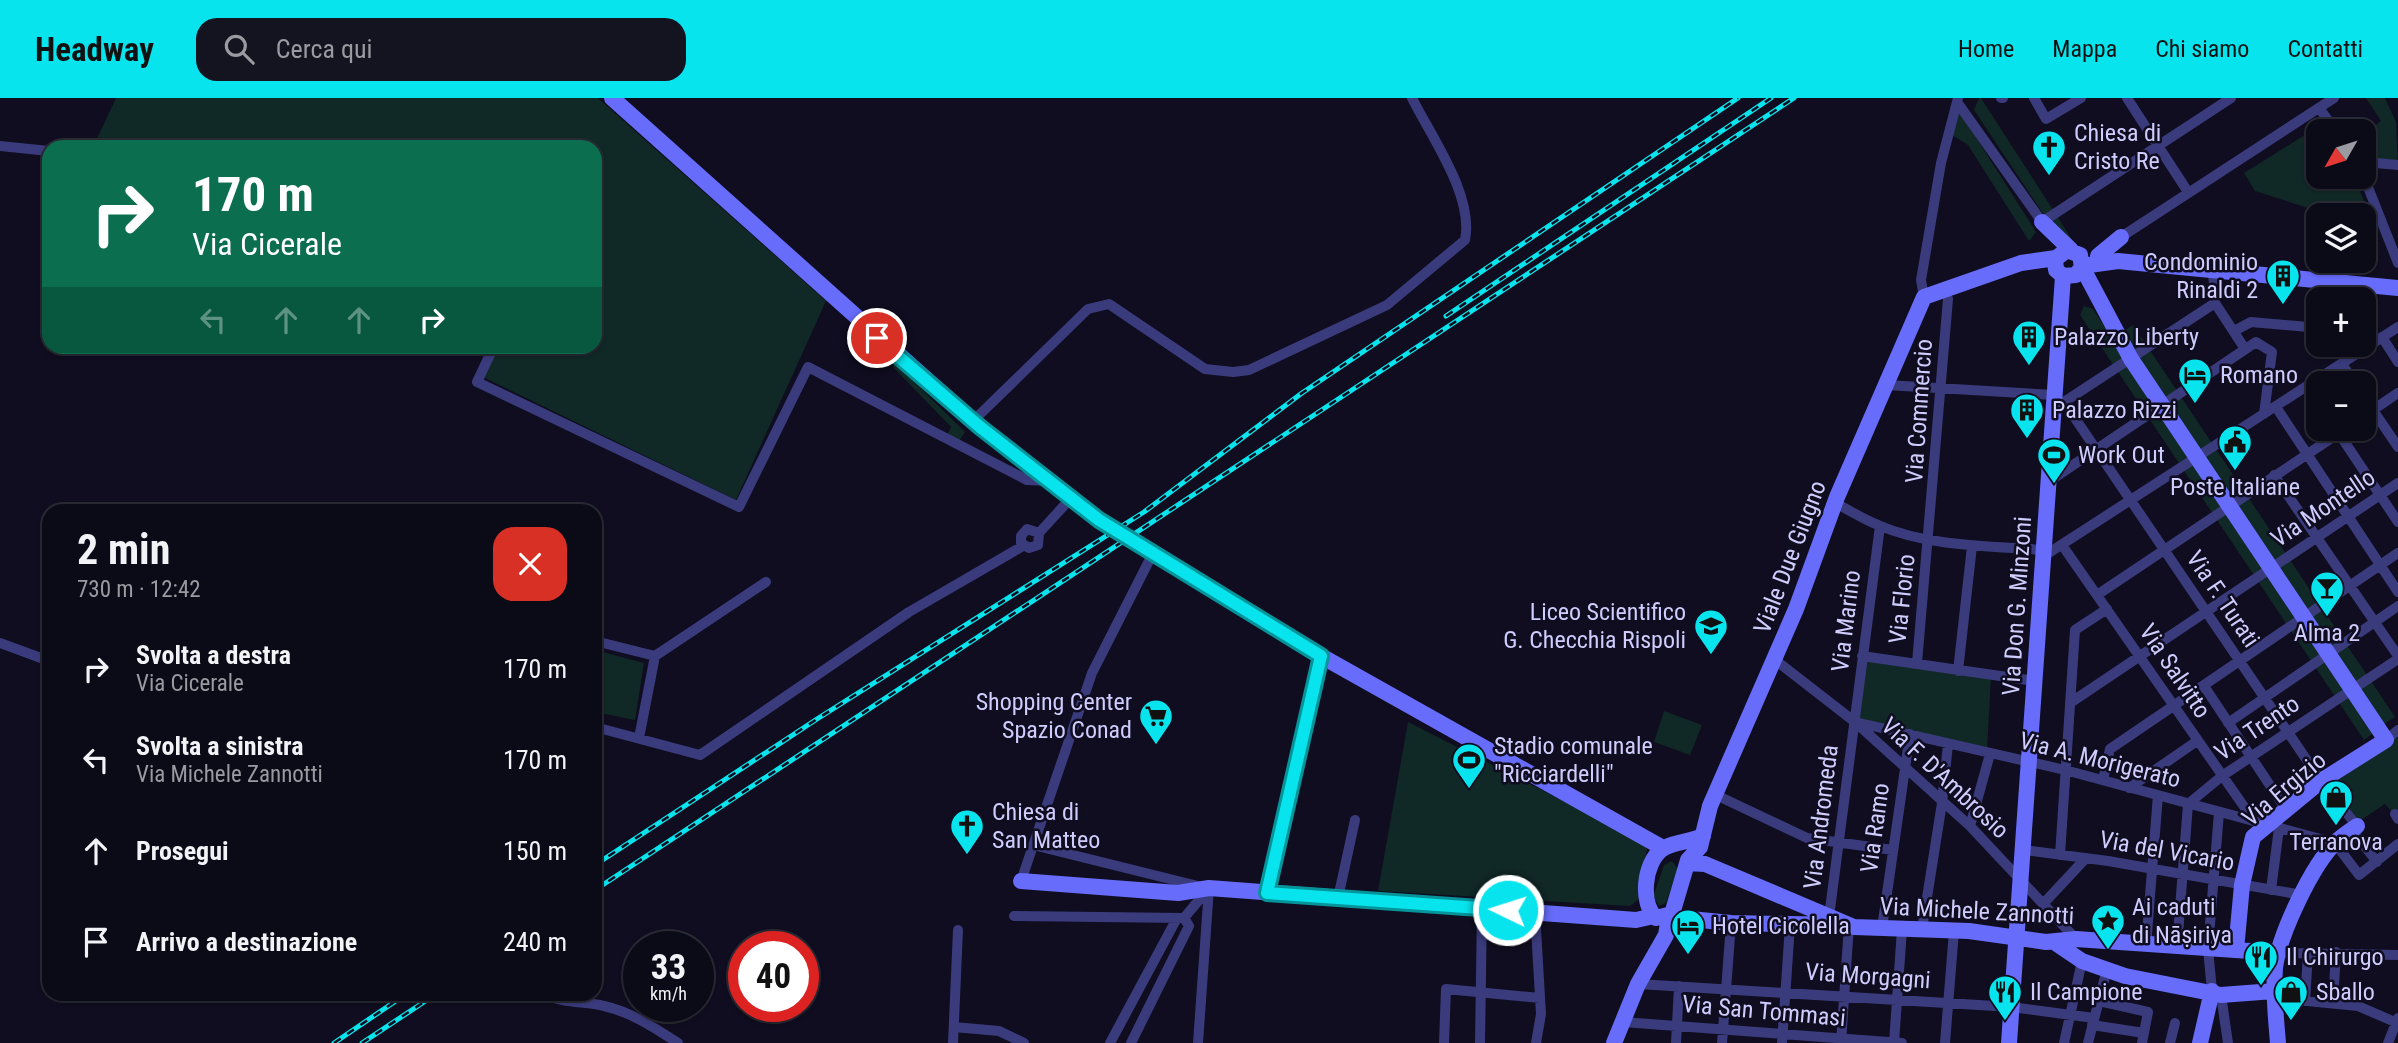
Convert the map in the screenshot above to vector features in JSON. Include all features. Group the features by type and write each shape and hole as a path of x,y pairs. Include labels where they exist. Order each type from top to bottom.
{"street":[{"path":"612,98 973,421 1099,520 1321,656 1644,837 1684,852 1688,862"},
{"path":"973,421 1088,309 1097,306 1108,304 1205,369 1233,372 1249,370 1387,305 1465,240 1468,225 1458,188 1412,98"},
{"path":"2034,98 2046,119 2081,98"},
{"path":"2127,98 2188,192"},
{"path":"2042,222 2231,98"},
{"path":"2098,256 2121,237 2188,192 2334,98"},
{"path":"1956,99 2042,222 2064,263 2101,304"},
{"path":"1956,99 1946,135 1921,280 1924,297 2021,263 2064,263 2098,256 2118,261 2398,288"},
{"path":"2319,107 2328,119"},
{"path":"0,146 42,150"},
{"path":"2376,163 2398,165"},
{"path":"2369,189 2398,263"},
{"path":"2101,304 2098,285 2100,275 2118,261 2121,237"},
{"path":"2064,263 2076,275 2082,267 2118,261"},
{"name":"Via Don G. Minzoni","path":"2009,1043 2048,482 2057,400 2064,263"},
{"path":"2082,267 2131,359 2352,690 2392,735"},
{"path":"2213,269 2215,303 2245,349"},
{"name":"Via Commercio","path":"1929,539 1948,299 1944,288"},
{"name":"Viale Due Giugno","path":"1659,914 1688,862 1700,847 1716,795 1774,659 1835,503 1924,297"},
{"path":"1886,385 2057,400 2131,359 2215,303"},
{"path":"2234,331 2251,322 2306,327"},
{"path":"2331,371 2398,327"},
{"path":"2376,336 2398,362"},
{"path":"2048,482 2256,342 2272,352 2264,414"},
{"path":"490,354 477,382 739,507 808,367 1027,480 1048,481"},
{"path":"2342,364 2347,371"},
{"path":"1835,503 1880,526 1929,539 2044,553 2062,545 2306,387"},
{"path":"2376,408 2398,393"},
{"name":"Via F. Turati","path":"2057,400 2096,450 2377,862"},
{"path":"2276,407 2398,592"},
{"path":"2376,421 2398,447"},
{"path":"2097,595 2324,441"},
{"path":"2347,441 2398,522"},
{"path":"2274,475 2398,657"},
{"name":"Via Montello","path":"2070,702 2140,658 2398,483"},
{"path":"602,729 700,755 909,612 1023,546 1021,536 1024,531 1030,528 1039,533 1071,498"},
{"name":"Via Marino","path":"1854,722 1880,526"},
{"name":"Via Florio","path":"1917,663 1929,539"},
{"name":"Via Salvitto","path":"2062,545 2222,776 2267,825"},
{"path":"1958,671 1972,546"},
{"path":"1021,881 1092,673 1147,551"},
{"path":"2102,780 2109,749 2398,553"},
{"path":"639,738 655,656 766,582"},
{"path":"2228,723 2398,606"},
{"path":"2060,855 2075,630 2107,610"},
{"path":"0,643 42,658"},
{"path":"602,643 655,656"},
{"path":"1267,893 1321,656"},
{"path":"1863,656 2035,681"},
{"name":"Via Trento","path":"2188,804 2222,776 2398,657"},
{"name":"Via F. D'Ambrosio","path":"1774,659 1854,722 1970,826 2076,939"},
{"path":"2204,686 2287,811"},
{"name":"Via A. Morigerato","path":"1854,722 2102,780 2335,843"},
{"name":"Via Andromeda","path":"1829,918 1854,722"},
{"name":"Via Ramo","path":"1882,928 1910,734"},
{"name":"Via Ergizio","path":"2236,950 2242,885 2253,837 2321,781 2392,735"},
{"path":"2129,788 2197,741"},
{"path":"1922,929 1942,803 1948,744"},
{"path":"1970,826 1990,754"},
{"path":"1716,795 1807,838 1893,850"},
{"path":"2146,946 2158,795"},
{"path":"2177,947 2188,804"},
{"path":"2219,812 2208,949 2228,1043"},
{"path":"1338,898 1355,820"},
{"path":"2267,825 2271,890"},
{"path":"2278,1043 2274,994 2279,953 2308,881 2335,843 2355,828"},
{"path":"1653,861 1669,847 1703,835"},
{"path":"1614,1043 1638,984 1666,935 1646,883 1653,861 1644,837"},
{"path":"2335,843 2359,875 2398,844"},
{"path":"1033,845 1209,888"},
{"name":"Via del Vicario","path":"2024,850 2302,895"},
{"path":"2043,904 2086,858"},
{"name":"Via Michele Zannotti","path":"1688,862 1705,864 1849,925"},
{"name":"Via Michele Zannotti","path":"1021,881 1178,893 1209,888 1636,920 1659,914 1731,923 1954,930 2054,942 2076,939 2146,946 2279,953 2397,954"},
{"path":"1110,1043 1180,919 1209,888"},
{"path":"1198,1043 1209,888"},
{"path":"1480,1043 1482,908"},
{"path":"1535,912 1540,998 1536,1043"},
{"path":"1014,916 1180,919 1189,926 1133,1040 1146,1043"},
{"path":"1722,1043 1731,923"},
{"path":"1782,1038 1783,991 1790,925"},
{"path":"1841,1041 1849,925"},
{"path":"1894,1043 1902,929"},
{"path":"953,1043 958,930"},
{"path":"1945,1043 1951,1003 1954,930"},
{"path":"2054,942 2082,961 2125,976 2216,993 2274,994 2358,1006 2397,1020 2388,1043"},
{"path":"2333,1003 2336,952"},
{"path":"2305,1000 2308,953"},
{"path":"2064,1043 2082,961"},
{"path":"2088,1043 2107,969"},
{"name":"Via Morgagni","path":"1638,984 1783,991 2070,1013 2143,1038"},
{"path":"1675,1043 1679,986"},
{"path":"1444,1043 1446,989 1540,998"},
{"path":"2200,1043 2216,993"},
{"path":"567,1001 605,1006 645,1022 678,1043"},
{"path":"2099,1001 2148,1012 2143,1038"},
{"name":"Via San Tommasi","path":"1623,1022 1723,1028 1782,1038 1902,1043"},
{"path":"2170,1043 2175,1023"},
{"path":"954,1027 999,1031 1024,1043"}],"green space":[{"path":"116,98 598,98 826,301 736,500 483,377 495,354 602,354 602,140 96,140"},
{"path":"1979,98 2075,244 2050,224 1974,110"},
{"path":"2366,98 2385,98 2396,122 2398,165 2376,163 2376,125 2381,121"},
{"path":"1958,109 2036,232 2029,241 1968,145 1952,135"},
{"path":"2306,134 2306,189 2359,189 2365,203 2306,203 2306,207 2255,191 2244,173"},
{"path":"2084,306 2093,309 2375,732 2364,740 2080,315"},
{"path":"2133,325 2395,717 2383,725 2121,333"},
{"path":"895,363 965,432 959,441 947,435 951,427 893,367"},
{"path":"602,652 644,663 635,720 602,713"},
{"path":"1864,658 1991,677 1987,751 1857,720"},
{"path":"1664,711 1702,725 1690,755 1654,742"},
{"name":"Stadio comunale \"Ricciardelli\"","path":"1408,722 1644,842 1647,850 1640,876 1638,900 1630,906 1378,891"},
{"path":"2398,737 2398,819 2385,804 2358,822 2327,781"},
{"path":"1672,861 1678,869 1666,903 1659,906 1653,897 1664,865"}],"railway":[{"path":"602,860 817,719 1144,512 1302,393 1738,98"},
{"path":"1446,316 1771,98"},
{"path":"602,885 1794,98"},
{"path":"334,1043 396,1001"},
{"path":"362,1043 425,1001"}],"place":[{"name":"Chiesa di Cristo Re","path":"2049,177"},
{"name":"Condominio Rinaldi 2","path":"2283,306"},
{"name":"Palazzo Liberty","path":"2029,367"},
{"name":"Romano","path":"2195,405"},
{"name":"Palazzo Rizzi","path":"2027,440"},
{"name":"Poste Italiane","path":"2235,472"},
{"name":"Work Out","path":"2054,485"},
{"name":"Alma 2","path":"2327,618"},
{"name":"Liceo Scientifico G. Checchia Rispoli","path":"1711,656"},
{"name":"Shopping Center Spazio Conad","path":"1156,746"},
{"name":"Stadio comunale \"Ricciardelli\"","path":"1469,790"},
{"name":"Terranova","path":"2336,827"},
{"name":"Chiesa di San Matteo","path":"967,856"},
{"name":"Ai caduti di Nāṣiriya","path":"2108,951"},
{"name":"Hotel Cicolella","path":"1688,956"},
{"name":"Il Chirurgo","path":"2261,987"},
{"name":"Il Campione","path":"2005,1022"},
{"name":"Sballo","path":"2291,1022"}],"route":[{"path":"877,338 980,427 1099,520 1321,656 1296,756 1267,893 1508,910"}]}
